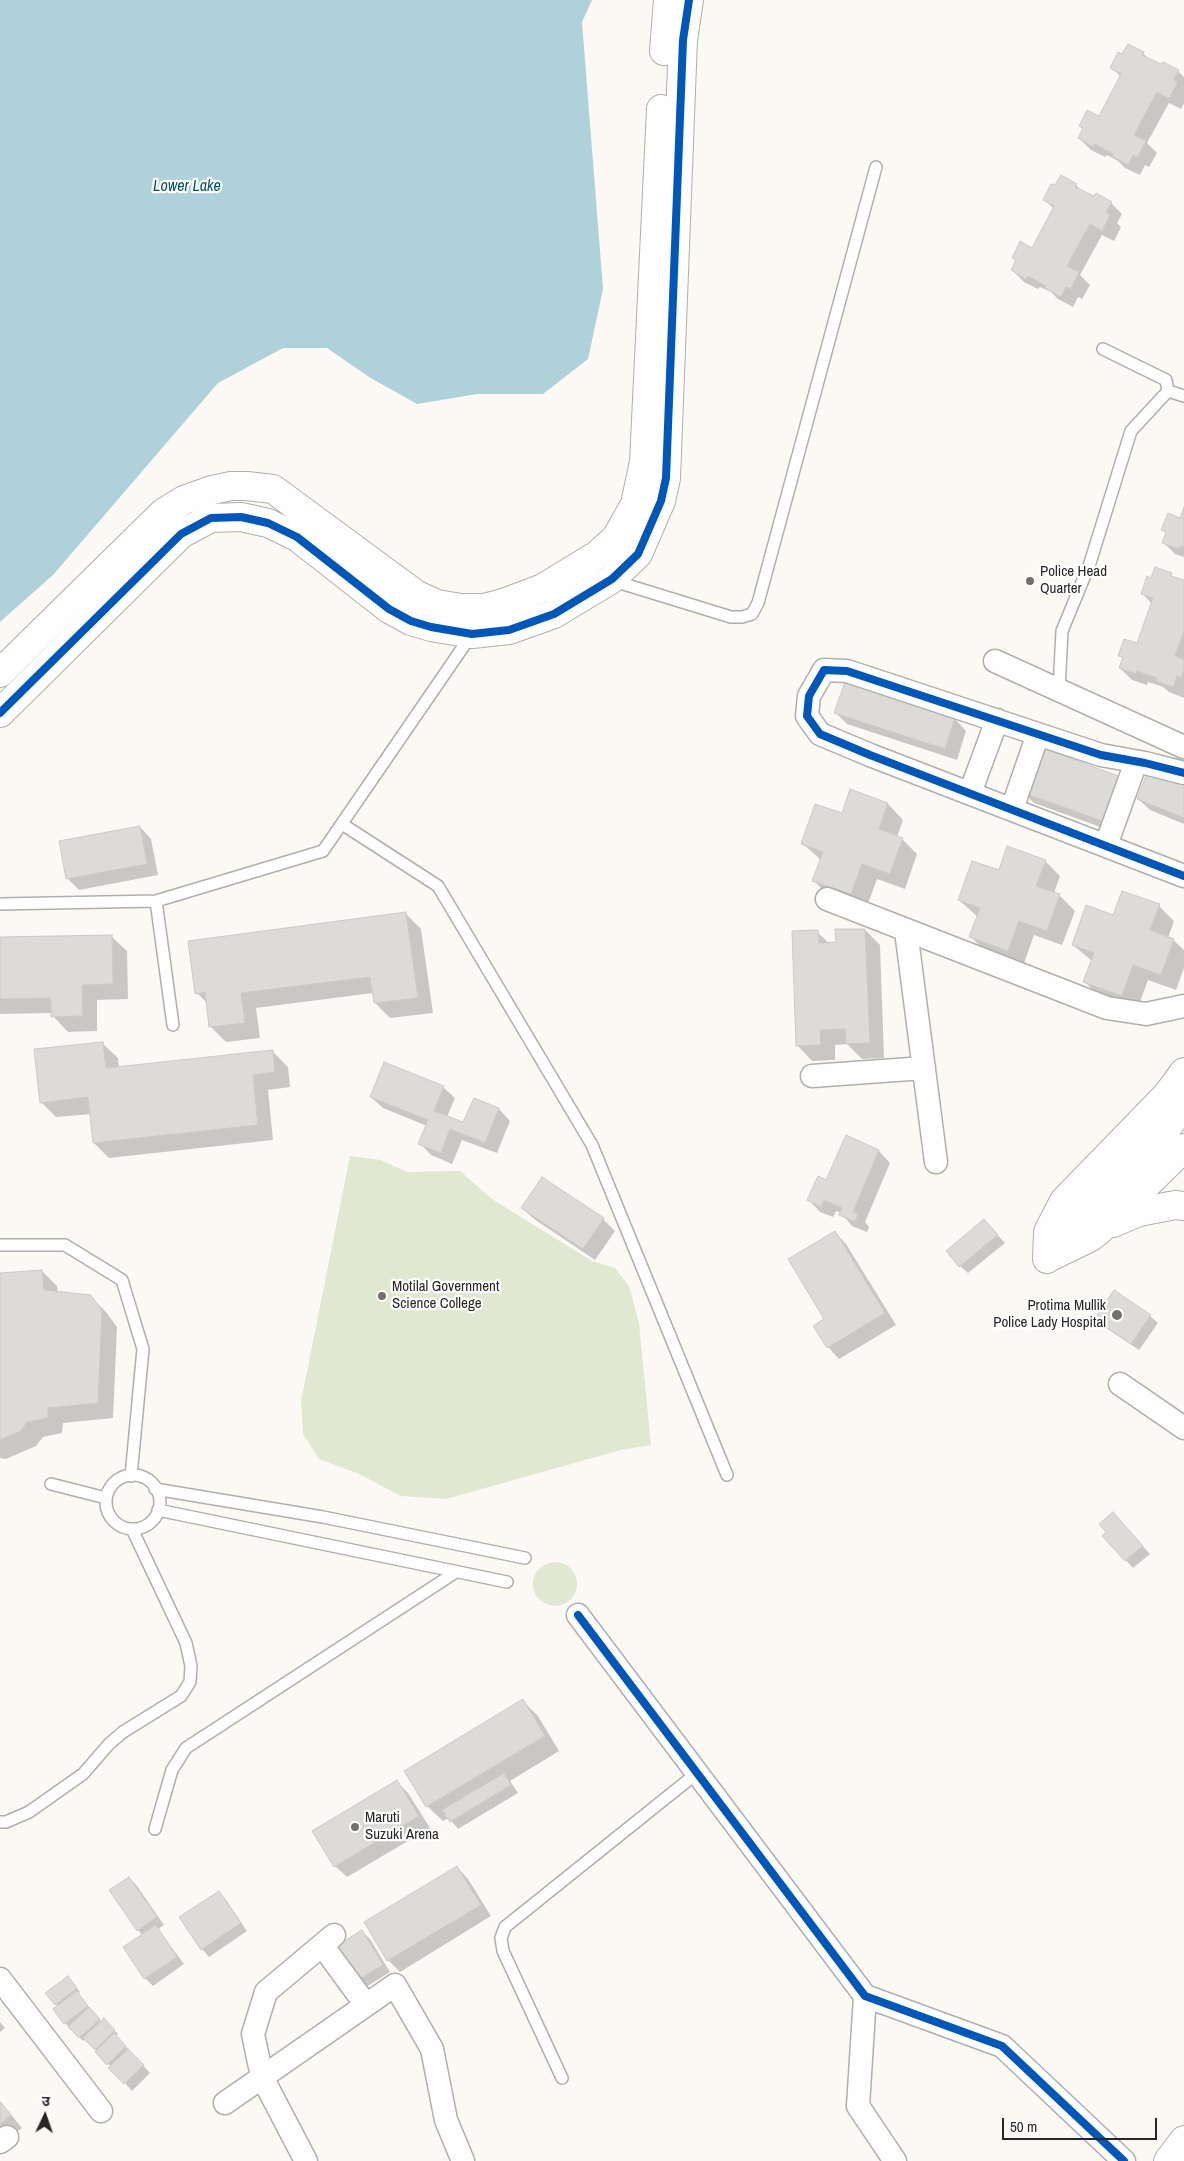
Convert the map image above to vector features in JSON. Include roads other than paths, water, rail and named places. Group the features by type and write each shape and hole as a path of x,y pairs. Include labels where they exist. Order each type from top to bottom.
{"street":[{"path":"0,673 163,513 184,500 230,486 273,489 417,595 437,604 461,608 484,608 543,588 598,555 616,538 636,504 644,462 668,0"},
{"path":"0,713 181,534 211,518 241,517 268,523 297,537 389,609 432,628 472,634 509,630 554,614 612,579 638,554 661,501 666,478 683,40 689,0"},
{"path":"995,661 1184,747"},
{"path":"1184,773 1101,755 846,670 824,670 809,696 807,716 820,734 1184,876"},
{"path":"970,793 997,720"},
{"path":"1012,809 1038,734"},
{"path":"1106,845 1136,762"},
{"path":"827,899 1108,1008 1146,1014 1184,1006"},
{"path":"906,931 936,1162"},
{"path":"812,1076 924,1068"},
{"path":"1047,1259 1048,1232 1064,1201 1166,1094 1184,1072"},
{"path":"1047,1259 1091,1236 1103,1227 1177,1150 1184,1104"},
{"path":"1047,1259 1074,1218 1144,1152 1177,1150"},
{"path":"1103,1227 1139,1212 1175,1205 1184,1206"},
{"path":"1120,1384 1184,1428"},
{"path":"578,1615 864,1996 1002,2046 1124,2161"},
{"path":"306,2161 262,2077 253,2034 266,1992 328,1940 366,2005"},
{"path":"0,1979 101,2111"},
{"path":"225,2103 395,1985 432,2049 446,2120 463,2161"},
{"path":"864,1996 858,2106 895,2161"},
{"path":"1168,2161 1184,2140"}],"lane":[{"path":"576,569 731,617 742,617 752,614 758,603 876,167"},
{"path":"1103,349 1166,380 1168,391"},
{"path":"1168,391 1184,396"},
{"path":"1059,690 1062,631 1090,563 1131,431 1168,391"},
{"path":"0,904 156,902 323,851 472,634"},
{"path":"342,824 438,886 582,1128 592,1145 727,1475"},
{"path":"156,902 173,1025"},
{"path":"0,1245 65,1245 122,1280 143,1349 131,1476"},
{"path":"131,1476 148,1480 155,1489 160,1502 158,1510 149,1524 132,1529 115,1523 109,1516 106,1498 109,1489 115,1482 131,1476"},
{"path":"51,1484 106,1498"},
{"path":"155,1489 323,1517 525,1558"},
{"path":"158,1510 507,1582"},
{"path":"0,1822 29,1812 83,1774 109,1744 123,1732 182,1696 190,1682 191,1666 186,1643 132,1529"},
{"path":"155,1829 172,1770 186,1748 456,1572"},
{"path":"562,2078 503,1950 501,1938 505,1927 697,1774"}],"water":[{"name":"Lower Lake","path":"0,0 592,0 582,22 603,289 588,359 543,394 477,394 417,404 369,377 327,348 283,348 218,383 53,575 0,622"}],"place":[{"name":"Police Head Quarter","path":"1030,581"},
{"name":"Motilal Government Science College","path":"382,1296"},
{"name":"Protima Mullik Police Lady Hospital","path":"1117,1315"},
{"name":"Maruti Suzuki Arena","path":"355,1827"}]}
